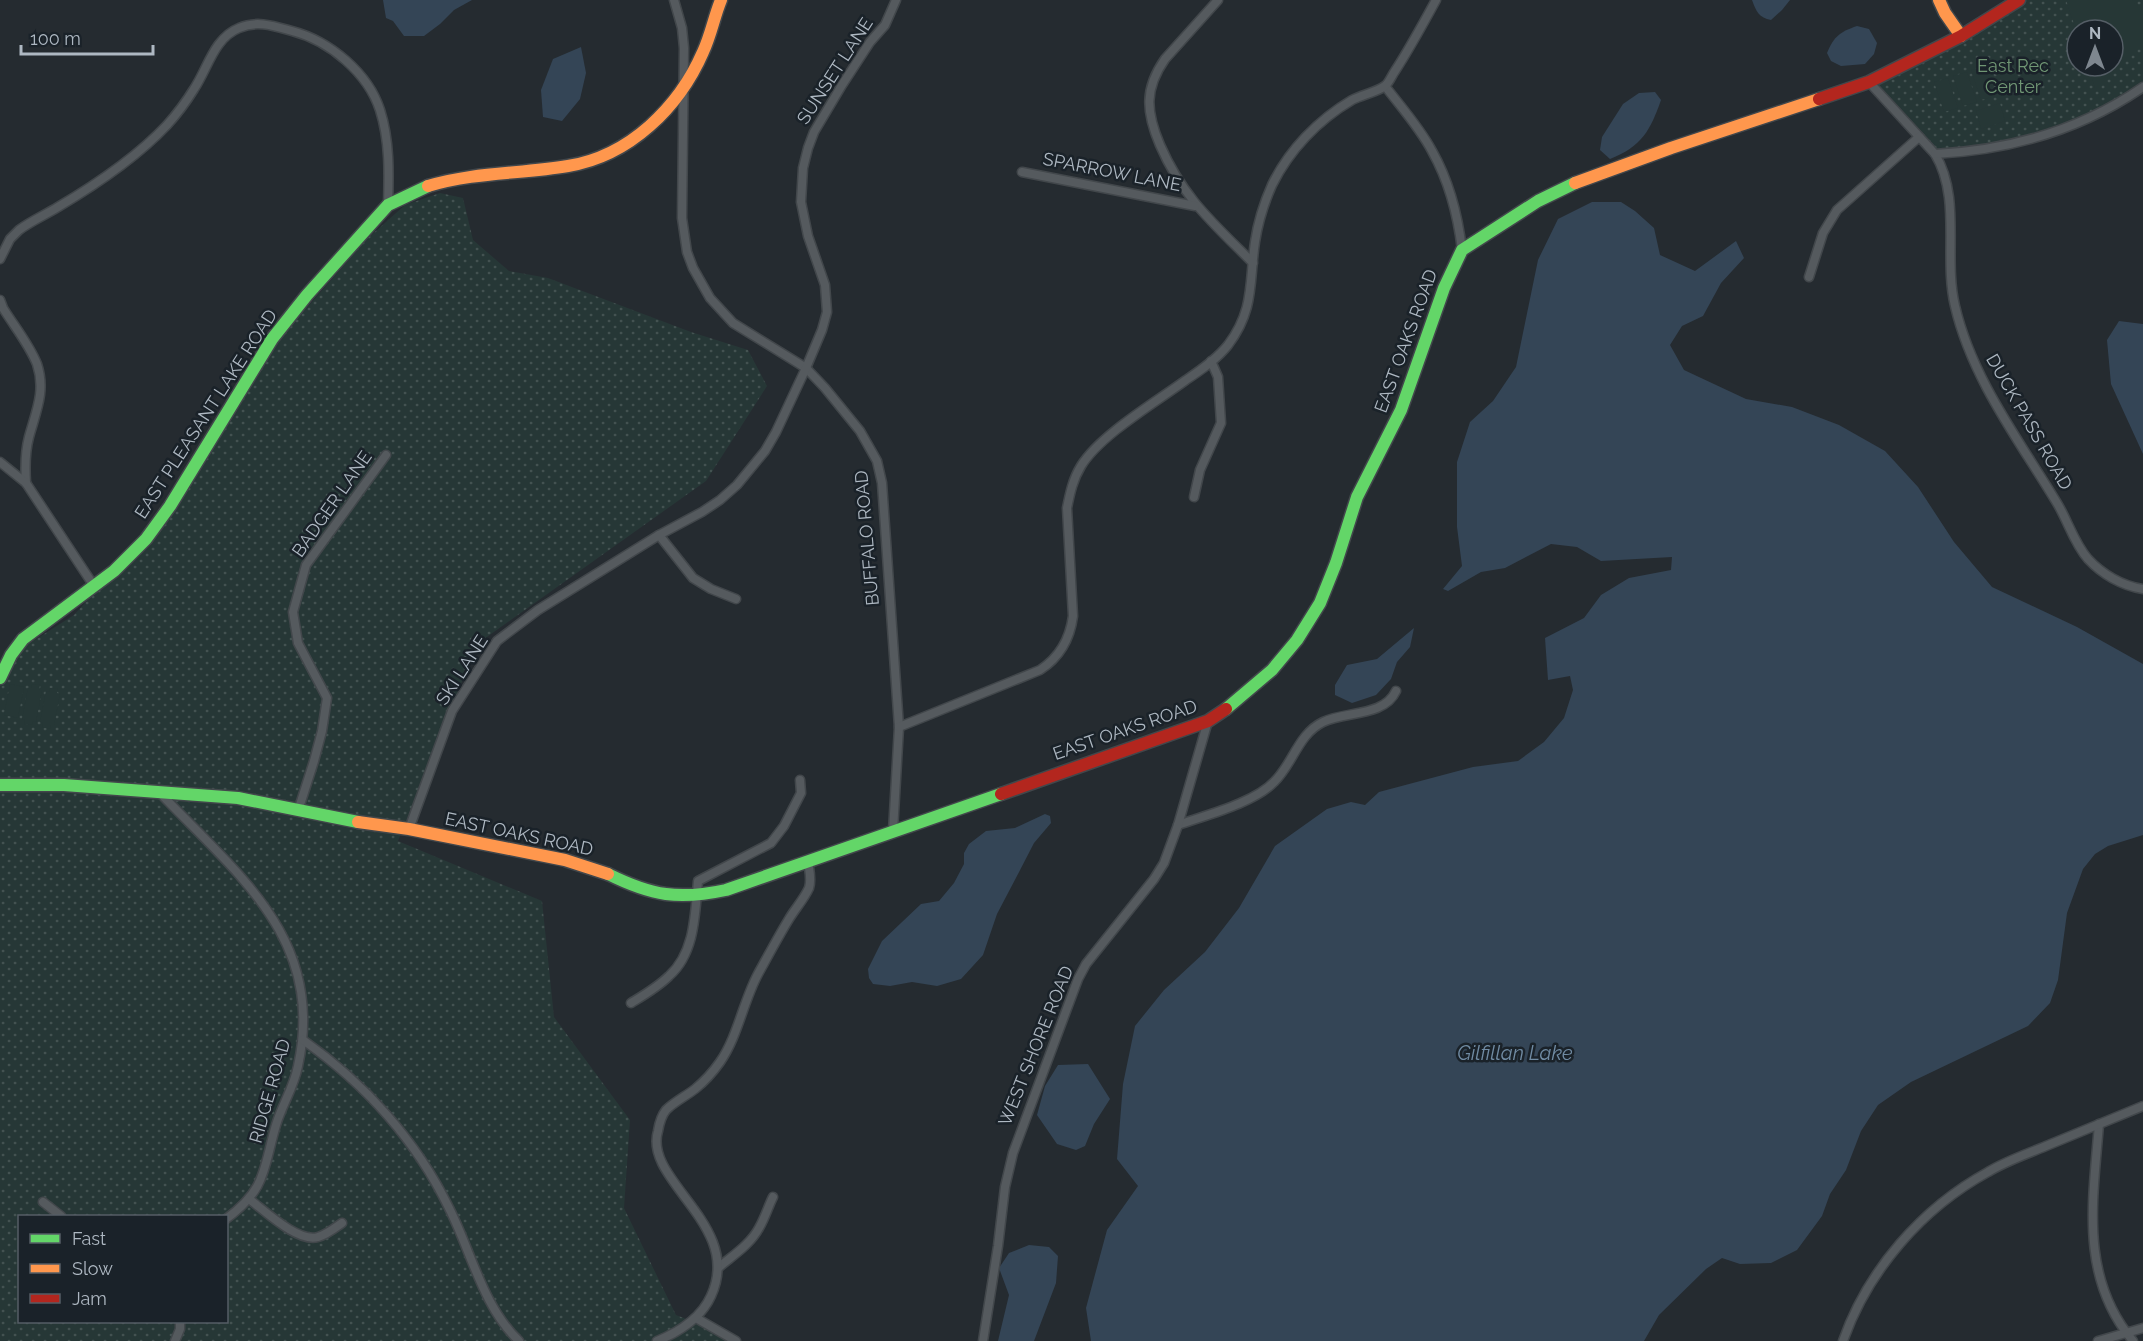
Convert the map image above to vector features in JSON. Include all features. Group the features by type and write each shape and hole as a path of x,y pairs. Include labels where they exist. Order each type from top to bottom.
{"street":[{"name":"BUFFALO ROAD","path":"674,0 684,48 682,218 693,268 710,298 733,323 806,368 860,431 877,461 882,483 899,727 893,831"},
{"name":"EAST PLEASANT LAKE ROAD","path":"0,678 11,655 23,639 114,571 146,540 159,523 272,339 301,302 388,205 418,189 453,178 570,166 607,155 640,135 656,122 683,88 702,56 720,0"},
{"name":"SUNSET LANE","path":"806,368 822,330 827,312 827,298 825,285 803,219 801,185 803,168 814,132 869,44 885,24 896,0"},
{"path":"1218,0 1158,69 1149,94 1150,119 1177,181 1195,206 1253,263"},
{"path":"899,727 1040,670 1053,660 1067,640 1073,616 1067,508 1070,493 1081,466 1100,444 1211,361 1226,347 1243,320 1252,290 1255,243 1272,185 1294,150 1319,123 1352,100 1385,86 1436,0"},
{"path":"1940,0 1945,13 1961,36"},
{"path":"1385,86 1432,150 1447,183 1462,250 1538,201 1584,179 1869,82 1961,36 2019,0"},
{"path":"0,259 10,239 19,230 86,190 150,142 181,108 222,39 238,28 249,24 269,24 314,39 341,57 362,79 380,109 389,179 388,205"},
{"name":"DUCK PASS ROAD","path":"1869,82 1935,154 1944,172 1949,191 1949,263 1954,305 1964,336 1984,382 2088,559 2110,577 2143,589"},
{"path":"1935,154 1989,149 2054,132 2109,108 2143,87"},
{"path":"1809,277 1823,233 1837,210 1919,138"},
{"name":"SPARROW LANE","path":"1022,172 1195,206"},
{"name":"EAST OAKS ROAD","path":"0,785 64,786 238,798 371,825 409,829 568,860 608,873 649,892 665,896 697,896 726,890 1208,721 1233,704 1272,670 1297,640 1320,603 1333,573 1357,497 1401,410 1444,288 1462,250"},
{"path":"0,300 9,319 31,352 40,376 40,400 26,456 26,483"},
{"path":"1194,497 1200,470 1221,423 1218,377 1211,361"},
{"name":"SKI LANE","path":"409,829 452,711 497,641 538,610 658,535 720,500 752,469 776,432 806,368"},
{"name":"BADGER LANE","path":"298,811 314,761 327,698 298,643 293,612 306,566 387,455"},
{"path":"0,462 26,483 94,586"},
{"path":"658,535 693,578 711,589 736,599"},
{"path":"1179,825 1253,797 1265,790 1282,774 1300,743 1314,728 1333,718 1381,707 1393,698 1396,691"},
{"name":"WEST SHORE ROAD","path":"983,1341 1006,1183 1022,1124 1078,979 1096,950 1154,879 1168,854 1179,825 1208,721"},
{"path":"631,1003 670,976 685,957 691,938 698,881 762,849 779,835 801,793 800,780"},
{"name":"RIDGE ROAD","path":"159,792 249,887 276,922 290,950 299,980 303,1011 303,1040 292,1088 276,1124 264,1172 249,1198 228,1217"},
{"path":"657,1341 696,1318 714,1290 718,1268 713,1241 707,1228 665,1168 656,1137 667,1110 709,1076 729,1046 757,976 789,918 808,891 811,877 807,861"},
{"path":"303,1040 350,1076 380,1107 413,1148 448,1206 492,1306 504,1325 519,1341"},
{"path":"1843,1341 1857,1307 1884,1264 1901,1242 1941,1203 1998,1166 2143,1106"},
{"path":"2099,1124 2091,1216 2094,1257 2105,1294 2126,1333 2133,1341"},
{"path":"718,1268 753,1237 760,1227 772,1197"},
{"path":"249,1198 293,1232 308,1238 318,1238 342,1223"},
{"path":"43,1202 60,1215"},
{"path":"696,1318 736,1341"},
{"path":"175,1341 180,1325"},
{"path":"180,1325 184,1341"},
{"path":"2098,1341 2143,1328"}],"green space":[{"name":"East Rec Center","path":"2019,0 2143,0 2143,85 2085,120 2021,142 1935,154 1869,82"},
{"path":"2066,0 2132,0 2143,15 2143,41 2125,59 2125,18 2072,18"},
{"path":"2030,51 2040,81 2026,86 2016,55"},
{"path":"2009,58 2019,88 2005,92 1995,62"},
{"path":"1985,66 1995,96 1981,100 1971,70"},
{"path":"1967,72 1977,102 1963,106 1953,76"},
{"path":"1948,78 1958,108 1944,112 1934,82"},
{"path":"2092,78 2105,78 2095,88"},
{"path":"2000,103 2005,121 1981,129 1976,111"},
{"path":"440,193 463,198 473,240 509,271 548,278 691,332 748,350 767,386 706,481 477,644 398,841 542,901 554,1017 630,1120 624,1208 676,1315 724,1334 732,1341 0,1341 0,674 11,655 74,615 177,501 275,344 368,238 405,205"},
{"path":"10,684 24,687 18,718 4,715"},
{"path":"32,684 40,685 39,690 42,690 36,722 33,721 32,725 24,724 25,720 22,719 28,688 31,688"},
{"path":"50,688 58,689 57,693 60,694 54,725 51,725 50,729 42,727 43,723 40,722 46,691 49,692"}],"water":[{"path":"383,0 472,0 454,10 424,36 404,36 393,21 386,18"},
{"path":"1752,0 1790,0 1771,20 1759,13"},
{"path":"1857,26 1869,29 1877,43 1874,54 1865,64 1841,66 1831,61 1827,53 1832,42 1842,33"},
{"path":"581,47 586,73 580,99 562,121 543,117 541,90 553,59"},
{"path":"1655,92 1661,100 1648,129 1630,149 1610,159 1600,150 1602,137 1623,104 1639,93"},
{"name":"Gilfillan Lake","path":"1592,202 1621,202 1635,211 1654,228 1660,255 1695,271 1736,241 1744,258 1721,283 1703,316 1682,326 1670,345 1684,370 1746,399 1792,407 1839,425 1885,451 1918,487 1954,542 1992,587 2077,627 2143,664 2143,835 2108,846 2095,854 2083,869 2067,913 2058,980 2050,1003 2028,1026 1911,1082 1878,1105 1861,1131 1846,1170 1830,1194 1822,1216 1797,1250 1771,1263 1740,1264 1722,1258 1706,1269 1659,1315 1644,1341 1091,1341 1086,1308 1107,1230 1138,1186 1117,1159 1123,1084 1135,1026 1164,990 1205,952 1239,908 1275,846 1327,809 1351,802 1365,805 1379,792 1473,767 1518,761 1544,742 1564,718 1573,690 1570,676 1548,680 1545,638 1584,618 1601,595 1629,578 1671,570 1672,557 1601,561 1577,547 1551,544 1505,568 1481,572 1448,591 1443,589 1462,566 1457,527 1457,462 1470,422 1493,401 1516,367 1538,260 1558,219"},
{"path":"2119,321 2143,324 2143,454 2111,384 2107,340"},
{"path":"1414,628 1410,647 1397,662 1391,679 1376,695 1352,703 1335,695 1335,685 1347,665 1377,659"},
{"path":"1045,814 1050,816 1051,823 1034,843 997,914 983,955 961,979 937,986 912,982 890,986 873,984 869,978 868,969 882,941 921,904 939,901 954,883 964,864 964,853 969,844 986,831 1015,828"},
{"path":"1088,1064 1110,1099 1094,1124 1085,1146 1076,1150 1057,1144 1037,1115 1045,1086 1058,1065"},
{"path":"1029,1245 1049,1247 1058,1256 1056,1283 1034,1341 998,1341 1009,1295 999,1268 1009,1253"}],"traffic: fast":[{"path":"1226,709 1272,670 1297,640 1320,603 1336,563 1357,497 1401,410 1444,288 1462,250 1538,201 1575,183"},
{"path":"0,678 11,655 23,639 114,571 146,539 170,506 272,339 307,295 388,205 428,186"},
{"path":"0,785 64,785 238,798 358,822"},
{"path":"608,874 638,887 666,894 694,895 726,890 1001,794"}],"traffic: slow":[{"path":"428,186 463,178 568,166 612,152 632,140 666,110 693,72 706,46 721,0"},
{"path":"1939,0 1961,36"},
{"path":"1575,183 1671,148 1819,99"},
{"path":"358,822 409,829 565,860 608,874"}],"traffic: jam":[{"path":"1819,99 1869,82 1961,36 2019,0"},
{"path":"1001,794 1208,721 1226,709"}]}
